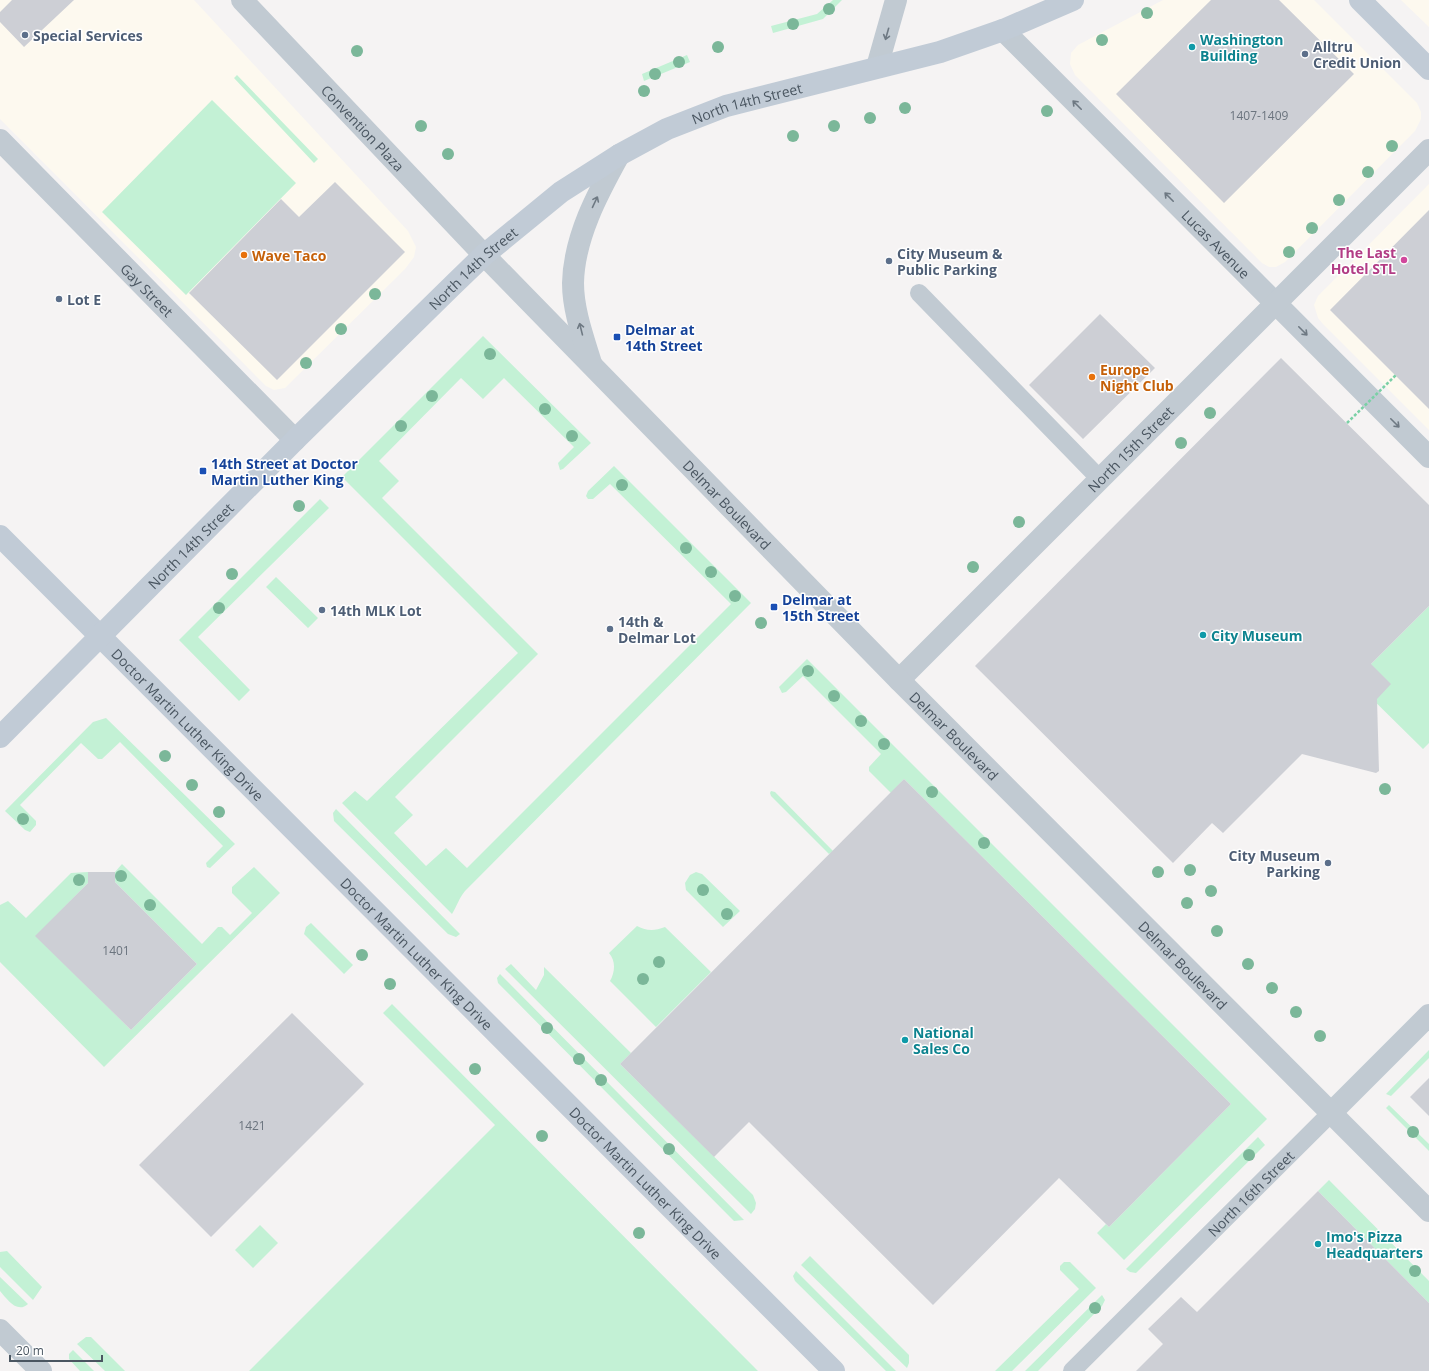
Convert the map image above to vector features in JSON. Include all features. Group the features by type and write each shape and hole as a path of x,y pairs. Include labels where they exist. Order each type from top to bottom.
{"main road":[{"name":"North 14th Street","path":"0,737 295,440 484,255 560,192 619,155 668,129 726,106 940,52 1002,30 1072,0"},
{"path":"1360,0 1429,69"},
{"name":"Doctor Martin Luther King Drive","path":"0,536 834,1371"}],"street":[{"name":"Convention Plaza","path":"242,0 484,255"},
{"path":"877,67 896,0"},
{"name":"Lucas Avenue","path":"1002,30 1429,457"},
{"name":"Gay Street","path":"0,140 295,440"},
{"name":"North 15th Street","path":"899,680 1429,150"},
{"path":"592,366 576,307 574,283 576,257 592,207 619,155"},
{"name":"Delmar Boulevard","path":"484,255 899,680 1429,1211"},
{"name":"North 16th Street","path":"1331,1113 1429,1015"},
{"path":"0,1330 41,1371"}],"lane":[{"path":"919,293 1100,479"},
{"name":"North 16th Street","path":"1072,1371 1331,1113"}],"path":[{"path":"1347,424 1396,375"}],"shaded area":[{"path":"0,0 194,0 408,231 416,247 414,257 405,269 285,388 274,390 266,386 0,119"},
{"path":"1163,0 1314,0 1417,103 1421,112 1421,119 1415,131 1285,262 1276,267 1269,267 1262,263 1075,75 1070,64 1071,53 1078,45"},
{"path":"1401,0 1429,0 1429,27"},
{"name":"The Last Hotel STL","path":"1429,184 1429,430 1323,324 1318,318 1314,305 1318,296"}],"green space":[{"path":"833,0 842,0 823,19 773,33 771,26 817,14"},
{"path":"687,55 690,62 644,81 642,74"},
{"path":"237,75 318,159 314,163 234,78"},
{"path":"212,100 296,183 186,295 102,212"},
{"path":"483,336 591,443 563,469 560,470 558,463 574,447 504,378 483,399 461,378 379,461 399,481 382,498 538,654 395,797 413,815 394,833 426,866 446,848 467,868 731,604 610,484 593,499 588,499 586,496 588,491 614,466 751,603 465,891 452,914 342,803 355,791 367,801 518,653 342,477"},
{"path":"320,499 329,508 198,637 250,690 239,701 179,640"},
{"path":"276,577 318,618 308,628 266,587"},
{"path":"1429,606 1429,743 1423,749 1354,681"},
{"path":"807,659 1267,1119 1124,1260 1097,1233 1106,1224 1109,1227 1231,1104 904,779 891,793 869,771 869,767 881,754 803,676 786,692 782,693 779,687"},
{"path":"106,718 235,844 210,868 207,867 206,863 223,846 120,742 102,759 98,759 81,743 20,805 36,821 36,825 30,832 25,830 5,811 93,722"},
{"path":"771,791 775,792 833,851 829,854 771,796"},
{"path":"336,809 460,934 456,937 448,934 334,821 333,813"},
{"path":"122,864 202,944 218,927 222,927 230,935 252,913 232,893 232,887 254,867 280,893 104,1067 0,962 0,905 8,901 26,918 71,873 88,872 88,883 36,936 131,1030 197,964 115,882 115,872"},
{"path":"696,872 702,874 740,911 723,927 686,890 685,883 690,875"},
{"path":"311,923 353,965 344,974 304,934 306,927"},
{"path":"637,926 651,930 665,927 711,972 656,1027 610,981 613,974 614,963 609,953"},
{"path":"511,964 536,990 544,975 544,967 631,1053 620,1064 753,1195 756,1203 755,1209 751,1214 505,969"},
{"path":"500,974 744,1220 734,1221 730,1217 498,983 497,978"},
{"path":"392,1004 758,1371 249,1371 495,1125 383,1013"},
{"path":"1429,1050 1429,1058 1391,1096 1386,1094"},
{"path":"1389,1105 1429,1144 1429,1151 1386,1108"},
{"path":"1258,1137 1265,1145 1136,1273 1130,1272 1126,1269"},
{"path":"1329,1180 1429,1281 1429,1303 1318,1191"},
{"path":"260,1225 278,1243 253,1268 235,1250"},
{"path":"7,1251 42,1287 33,1300 0,1267 0,1252"},
{"path":"810,1256 909,1355 909,1363 907,1368 801,1265"},
{"path":"1064,1262 1070,1262 1096,1288 1012,1371 995,1371 1079,1289 1060,1270 1060,1266"},
{"path":"796,1271 896,1371 886,1371 795,1281 793,1276"},
{"path":"0,1277 28,1304 24,1307 20,1307 12,1304 0,1291"},
{"path":"1102,1295 1105,1300 1102,1306 1038,1371 1025,1371"},
{"path":"86,1337 91,1337 125,1371 105,1371 77,1344"},
{"path":"73,1350 94,1371 80,1371 69,1359 69,1354"}],"building":[{"name":"Special Services","path":"12,0 74,0 24,47 0,22 0,12"},
{"path":"1211,0 1279,0 1354,74 1224,203 1116,94"},
{"path":"335,182 405,252 277,380 189,293 281,199 299,217"},
{"name":"The Last Hotel STL","path":"1429,210 1429,409 1330,310"},
{"name":"Europe Night Club","path":"1100,314 1155,368 1083,439 1029,385"},
{"name":"City Museum","path":"1281,358 1429,505 1429,606 1371,664 1391,684 1377,699 1379,771 1376,773 1302,754 1223,833 1212,823 1173,863 975,666"},
{"name":"National Sales Co","path":"904,779 1231,1104 1109,1227 1059,1178 933,1305 749,1122 714,1157 620,1064"},
{"path":"88,872 115,872 115,882 197,964 131,1030 35,936 88,883"},
{"path":"292,1013 364,1084 211,1237 139,1165"},
{"path":"1429,1078 1429,1116 1410,1097"},
{"name":"Imo's Pizza Headquarters","path":"1318,1191 1429,1303 1429,1371 1136,1371 1163,1344 1148,1329 1181,1297 1197,1312"}],"place":[{"name":"Special Services","path":"25,35"},
{"name":"Washington Building","path":"1192,47"},
{"name":"Alltru Credit Union","path":"1305,54"},
{"name":"Wave Taco","path":"244,255"},
{"name":"The Last Hotel STL","path":"1404,260"},
{"name":"City Museum & Public Parking","path":"889,261"},
{"name":"Lot E","path":"59,299"},
{"name":"Delmar at 14th Street","path":"617,337"},
{"name":"Europe Night Club","path":"1092,377"},
{"name":"14th Street at Doctor Martin Luther King","path":"203,471"},
{"name":"Delmar at 15th Street","path":"774,607"},
{"name":"14th MLK Lot","path":"322,610"},
{"name":"14th & Delmar Lot","path":"610,629"},
{"name":"City Museum","path":"1203,635"},
{"name":"City Museum Parking","path":"1328,863"},
{"name":"National Sales Co","path":"905,1040"},
{"name":"Imo's Pizza Headquarters","path":"1318,1244"}]}
